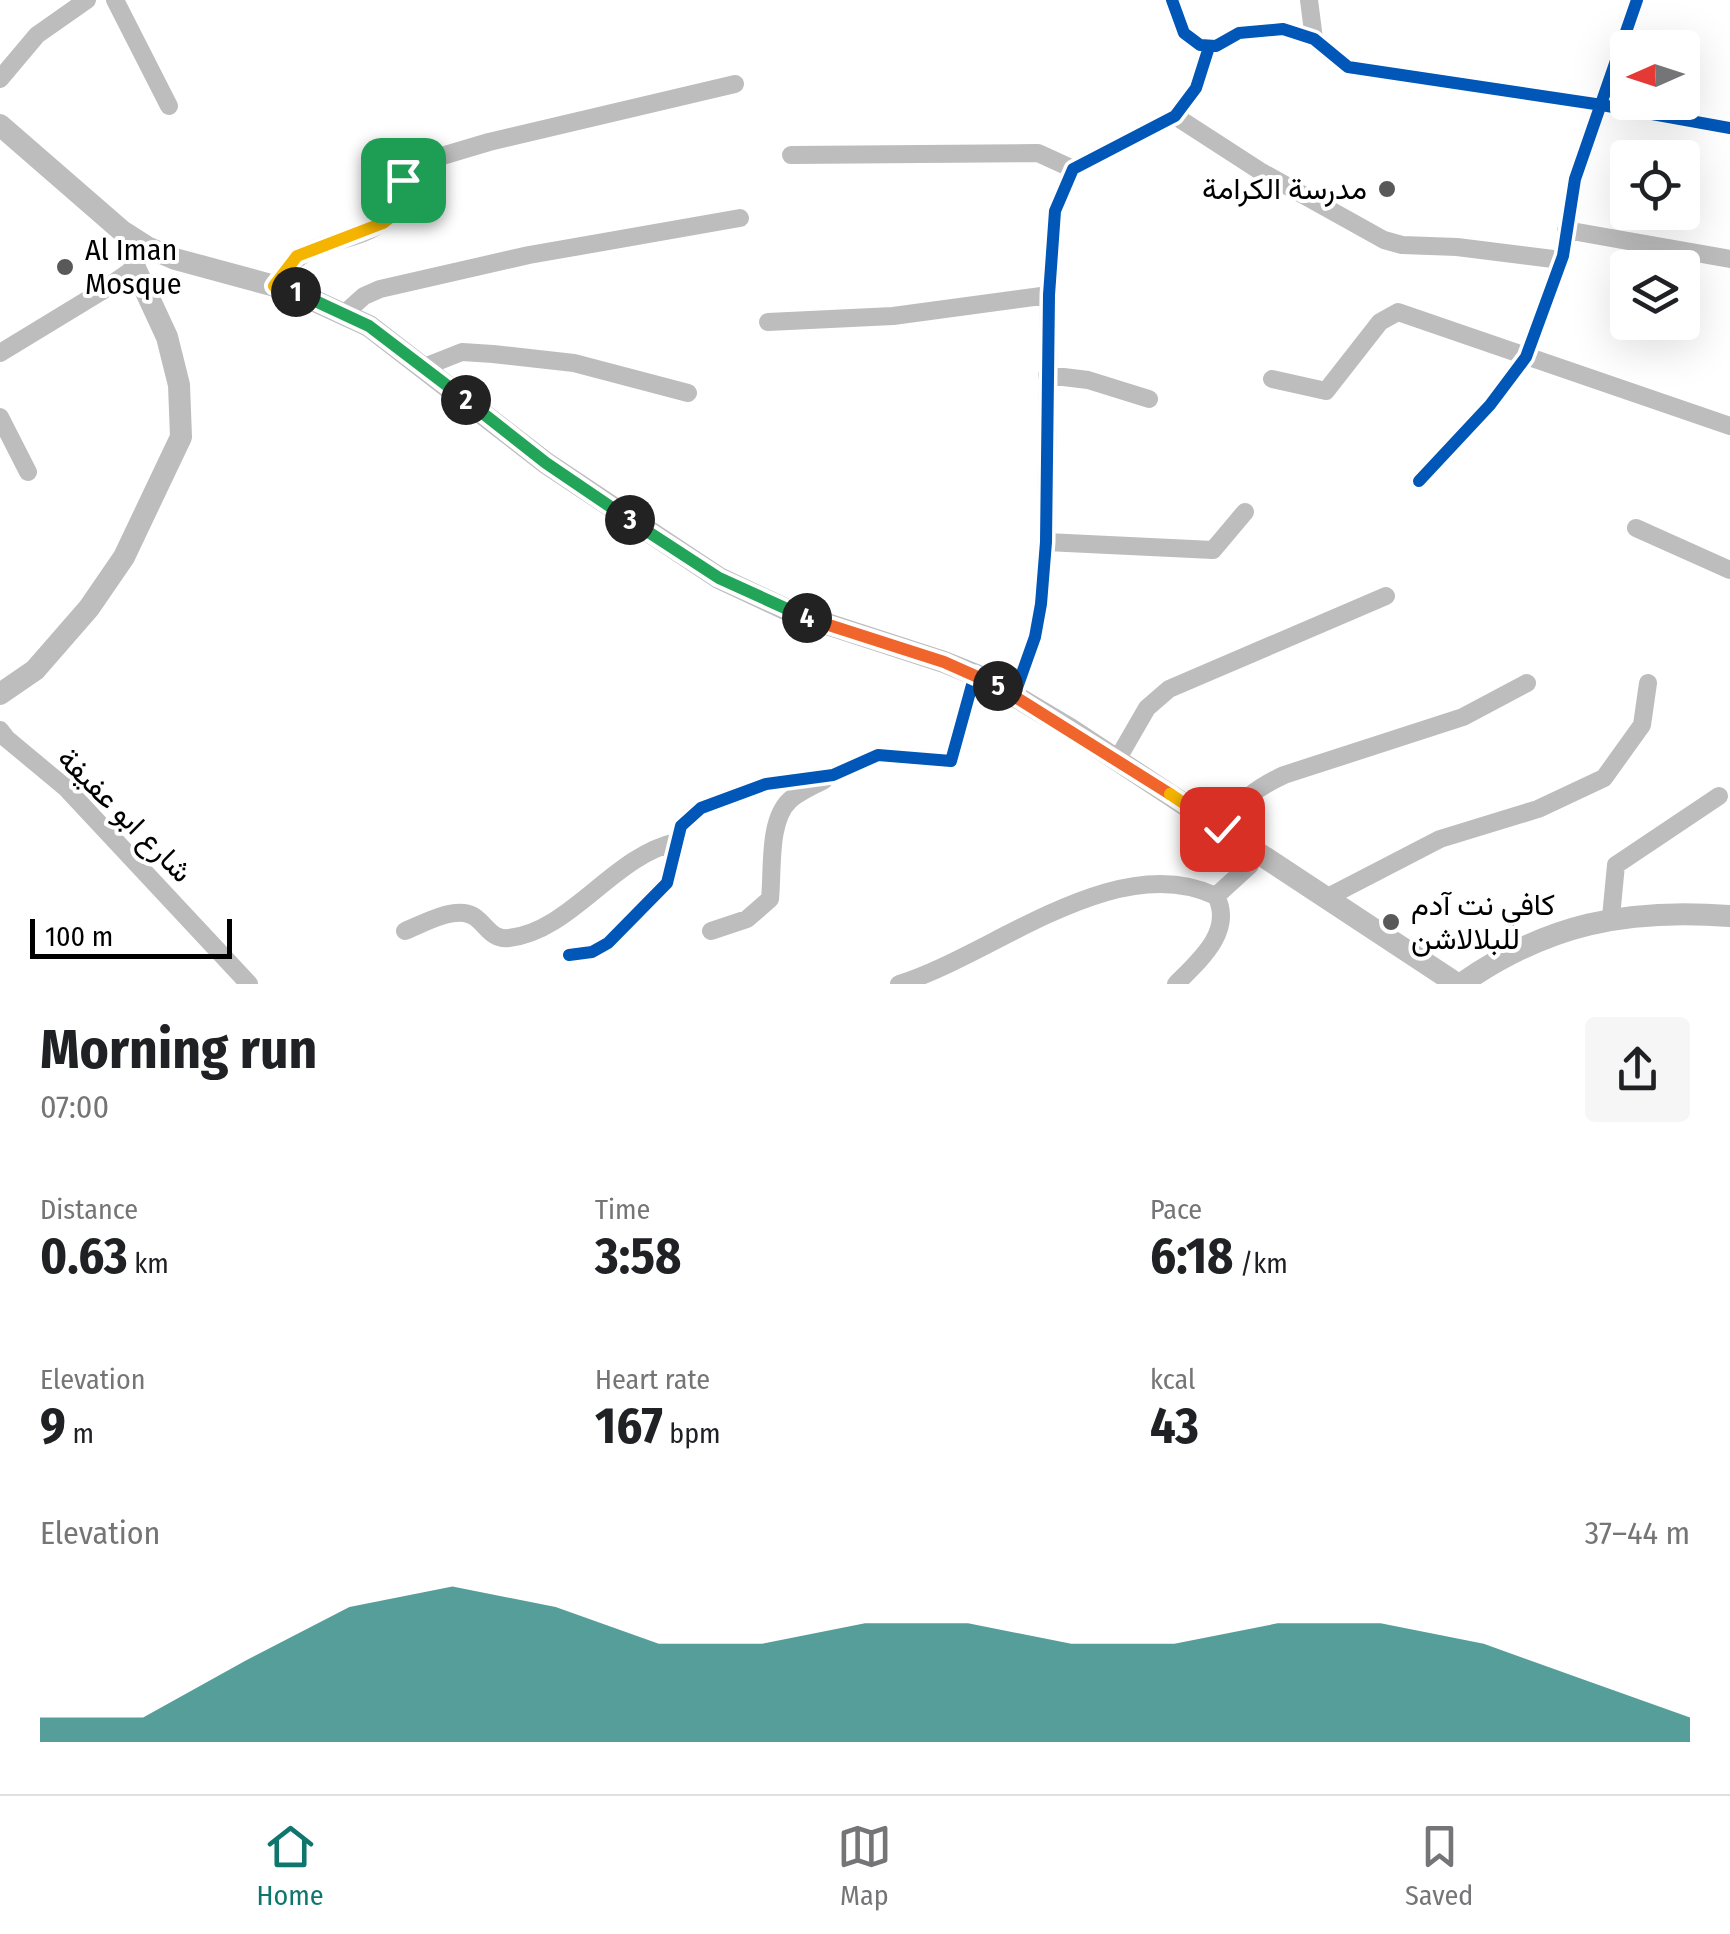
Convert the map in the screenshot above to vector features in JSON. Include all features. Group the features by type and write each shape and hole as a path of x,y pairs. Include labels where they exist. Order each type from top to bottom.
{"main road":[{"path":"0,125 122,231 136,254 168,337 179,385 180,437 124,557 90,608 35,670 0,694"},
{"path":"0,142 136,254 177,273 257,294 355,332 497,442 716,592 789,625 973,681 1434,984"},
{"path":"136,254 175,259 274,286 369,326 546,463 719,578 796,614 1014,696 1459,984 1535,940 1611,917 1667,912 1730,916"},
{"path":"0,677 63,638"}],"street":[{"path":"0,79 37,34 87,0"},
{"path":"116,0 169,106"},
{"path":"1172,0 1184,33 1196,44 1209,47 1239,33 1283,28 1314,39 1348,67 1730,128"},
{"path":"1308,0 1314,39"},
{"path":"1418,481 1490,406 1526,357 1561,260 1574,179 1637,0"},
{"path":"1014,696 1035,637 1046,542 1049,295 1055,211 1073,169 1175,116 1196,88 1209,47"},
{"path":"274,286 297,256 383,223 397,212 406,172 415,164 490,142 735,84"},
{"path":"1175,116 1260,171 1384,240 1561,260"},
{"path":"791,155 1038,153 1073,169"},
{"path":"344,313 364,296 380,289 529,255 740,218"},
{"path":"1566,230 1730,259"},
{"path":"0,352 102,291 136,254"},
{"path":"768,322 893,316 1049,295"},
{"path":"1272,379 1326,391 1380,322 1398,312 1730,426"},
{"path":"424,367 462,352 493,354 574,363 688,393"},
{"path":"1048,374 1088,380 1149,399"},
{"path":"0,417 28,472"},
{"path":"1046,542 1213,550 1245,512"},
{"path":"1636,528 1730,570"},
{"path":"1117,760 1146,708 1169,689 1386,596"},
{"path":"711,931 747,919 770,899 775,855 773,822 790,800 878,755 951,762 973,681"},
{"path":"1222,829 1232,812 1259,787 1284,775 1464,718 1527,683"},
{"path":"1326,898 1440,838 1538,809 1604,778 1642,725 1648,684"},
{"name":"شارع ابو عفيفة","path":"0,730 66,788 249,984"},
{"path":"570,955 592,952 608,944 667,883 676,842 691,815 718,800 766,784 833,775"},
{"path":"1611,917 1616,865 1719,796"},
{"path":"405,931 446,915 466,913 479,919 491,934 506,939 547,924 636,859 658,846 676,842"},
{"path":"1216,896 1250,865"},
{"path":"899,984 1102,892 1168,882 1216,896 1223,916 1221,931 1176,984"}],"cycle path":[{"path":"1172,0 1184,33 1200,45 1216,46 1239,33 1283,29 1314,39 1348,67 1730,128"},
{"path":"1419,481 1490,405 1526,357 1563,256 1575,179 1637,0"},
{"path":"1014,696 1035,637 1041,604 1046,542 1049,295 1055,211 1073,169 1175,116 1196,88 1209,47"},
{"path":"569,955 592,952 608,943 667,883 681,826 701,808 766,784 833,775 878,755 951,761 975,674"}],"place":[{"name":"مدرسة الكرامة","path":"1387,189"},
{"name":"Al Iman Mosque","path":"65,267"},
{"name":"كافي نت آدم للبلالاشن","path":"1391,922"}],"route":[{"path":"403,180 397,212 383,223 297,256 284,268 274,286 334,308 369,326 546,463 719,578 796,614 986,679 1222,829"}]}
